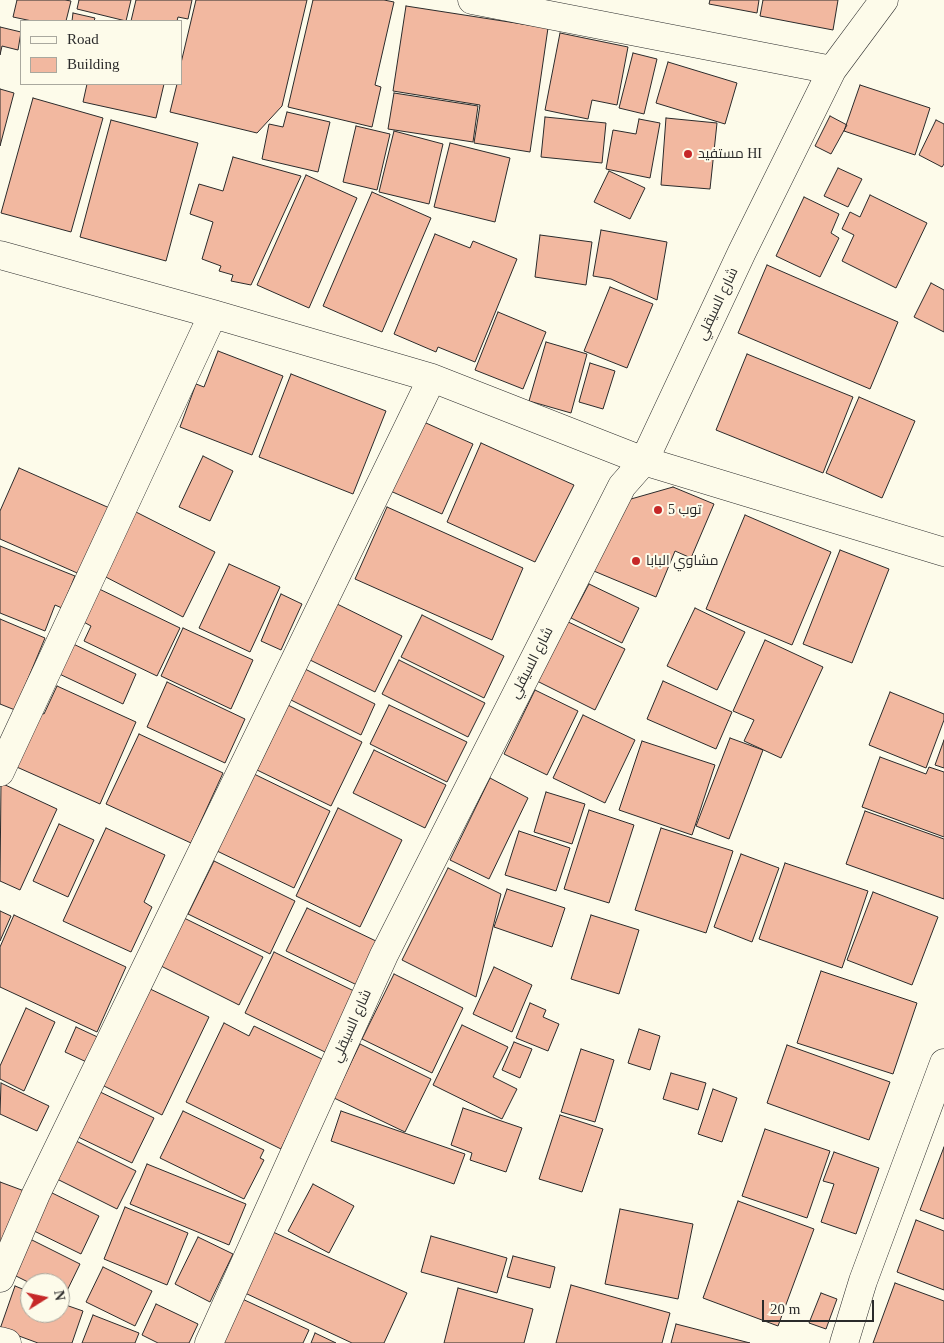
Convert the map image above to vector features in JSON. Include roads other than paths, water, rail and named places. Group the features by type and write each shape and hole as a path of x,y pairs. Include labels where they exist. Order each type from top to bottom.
{"street":[{"path":"472,0 832,70"},
{"name":"شارع السيقلي","path":"209,1343 384,955 622,486 644,461 742,252 832,70 884,0"},
{"path":"0,254 432,378 644,461 944,552"},
{"path":"0,772 213,314"},
{"path":"0,1278 36,1194 432,378"},
{"path":"844,1343 863,1280 944,1062"},
{"path":"0,1341 7,1343"}],"place":[{"name":"مستفيد HI","path":"688,154"},
{"name":"توب 5","path":"658,510"},
{"name":"مشاوي البابا","path":"636,561"}]}
